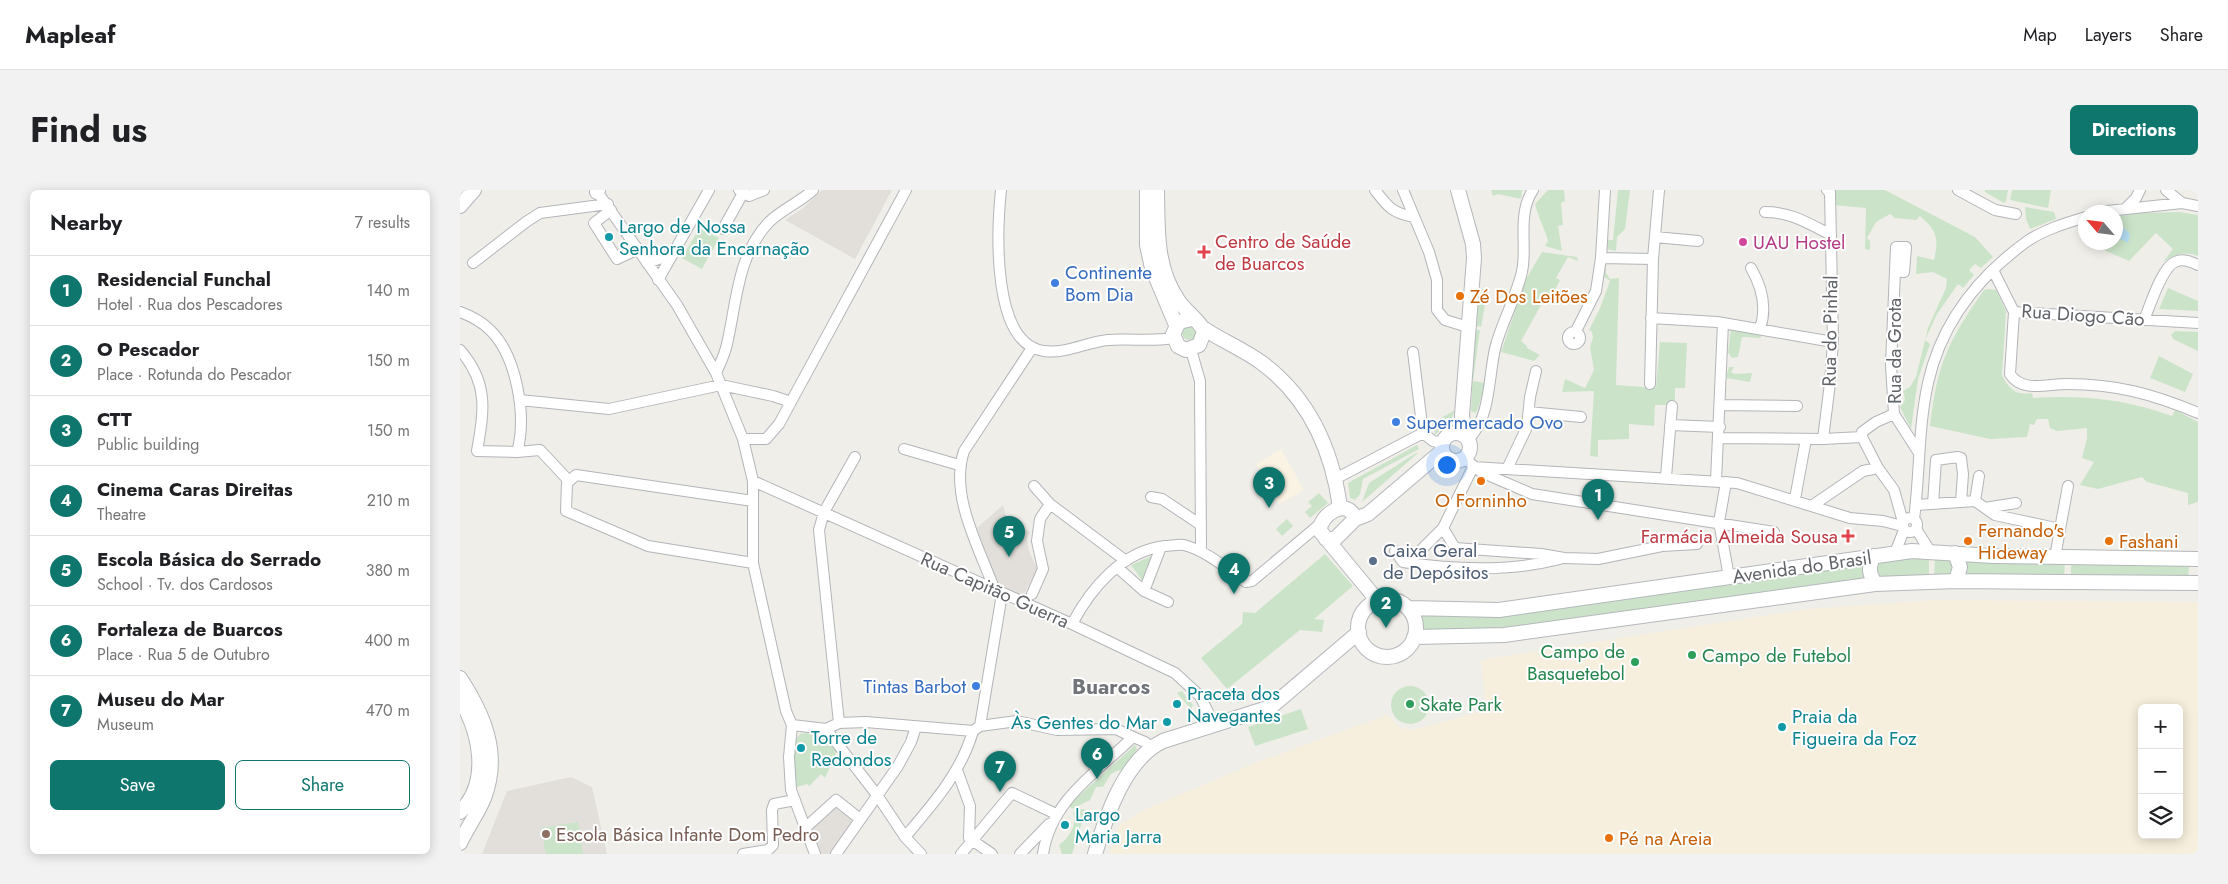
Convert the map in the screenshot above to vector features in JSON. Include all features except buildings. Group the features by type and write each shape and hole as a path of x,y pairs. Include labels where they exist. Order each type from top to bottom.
{"main road":[{"path":"460,206 474,190"},
{"path":"1147,190 1148,245 1152,268 1174,332 1182,348 1195,347 1220,340"},
{"path":"1157,190 1158,243 1163,267 1177,299 1198,323 1220,340 1260,362 1292,390 1316,426 1335,478 1340,507"},
{"path":"1445,442 1451,460 1468,462 1469,452 1462,415 1474,258 1473,244 1458,190"},
{"path":"1174,332 1183,319 1198,323"},
{"path":"1195,347 1204,337 1198,323"},
{"path":"1445,442 1462,415"},
{"path":"1326,539 1335,539 1355,519 1368,514 1445,442 1458,433 1467,438"},
{"path":"1340,507 1352,511 1355,519"},
{"path":"1340,507 1320,524 1321,534 1377,600"},
{"path":"1341,534 1341,556"},
{"name":"Avenida do Brasil","path":"1408,608 1499,610 1895,553 1930,551 2055,558 2198,559"},
{"path":"1955,553 1960,567 1956,581"},
{"path":"1874,556 1870,565 1870,575 1875,584"},
{"name":"Avenida do Brasil","path":"1414,637 1504,635 1875,584 1956,581 2198,583"},
{"path":"1377,600 1394,600 1408,608 1416,624 1414,637 1405,650 1386,656 1368,649 1359,632 1361,615 1368,606 1377,600"},
{"path":"1095,854 1110,808 1120,788 1147,752 1163,741 1271,707 1359,632"},
{"path":"460,678 478,706 487,730 491,757 489,779 483,799 460,843"},
{"path":"460,699 469,714 478,737 478,776 474,793 460,812"}],"street":[{"path":"597,190 676,305 716,373 743,439 752,481 753,563 784,702 792,725 790,757 791,790 815,854"},
{"path":"658,280 709,190"},
{"path":"723,229 740,191 749,196 764,190"},
{"path":"716,373 726,346 741,269 752,245 770,221 800,201 812,190"},
{"path":"743,439 766,439 779,424 906,190"},
{"path":"1001,190 998,214 1001,282 1014,328 1021,339 1032,348 1056,352 1106,340 1156,341 1174,332"},
{"path":"1374,190 1392,210 1398,214 1414,217"},
{"path":"1402,190 1429,252 1437,280 1437,310 1445,320 1468,327"},
{"path":"1467,438 1476,430 1482,416 1490,384 1495,346 1523,266 1525,212 1528,198 1533,190"},
{"path":"1576,331 1596,291 1601,258 1606,190"},
{"path":"1650,384 1653,259 1659,190"},
{"path":"1958,190 1995,210 2016,214"},
{"path":"2151,206 2159,198 2160,190"},
{"path":"2166,190 2182,203"},
{"name":"Rua do Pinhal","path":"1822,439 1830,383 1833,342 1829,191"},
{"path":"2140,192 2141,200 2151,206"},
{"path":"2126,208 2140,192"},
{"path":"2123,208 2182,203 2198,206"},
{"path":"610,207 594,223 617,259 638,249"},
{"path":"473,263 540,213 610,207"},
{"path":"1765,212 1783,212 1796,216 1831,235"},
{"path":"1894,414 1876,422 1862,432 1862,437 1878,468 1894,490 1903,526 1910,533 1915,524 1928,382 1940,345 1962,303 1996,267 2027,241 2061,224 2078,219"},
{"path":"1655,237 1698,241"},
{"path":"648,263 673,254"},
{"path":"1601,258 1653,259"},
{"path":"2144,320 2166,270 2175,262 2187,260 2198,265"},
{"name":"Rua Diogo Cão","path":"1996,267 2014,312 2198,323"},
{"path":"1751,268 1762,291 1762,320 1760,329"},
{"name":"Rua da Grota","path":"1895,271 1890,365 1894,414 1920,453"},
{"path":"460,312 472,317 491,330 509,358 520,400 521,436 517,452"},
{"path":"2014,312 2010,374 2015,382 2023,386 2067,384 2112,386 2159,396 2198,413"},
{"path":"1651,318 1722,323 1833,342"},
{"path":"1722,323 1719,438 1721,482 1718,522 1729,577"},
{"path":"1195,347 1200,381 1201,551"},
{"path":"905,837 936,801 957,770 976,729 999,592 968,517 959,485 959,465 964,451 1032,348"},
{"path":"460,350 471,362 482,388 482,424 477,451 517,452 540,450 573,478 752,501"},
{"path":"1413,352 1423,434 1433,442 1445,442"},
{"path":"1508,468 1528,427 1536,372"},
{"path":"520,400 609,409 721,385 773,396 791,402"},
{"path":"1720,405 1797,406"},
{"path":"1666,477 1672,406"},
{"path":"1529,412 1581,417"},
{"path":"1462,415 1473,419 1482,416"},
{"path":"1670,425 1720,427"},
{"path":"1335,478 1423,434"},
{"path":"1719,438 1822,439 1862,437"},
{"path":"1795,499 1806,439"},
{"path":"904,450 959,465"},
{"path":"839,723 819,530 824,512 855,457"},
{"path":"1933,504 1936,460 1961,458 1963,474 1961,502"},
{"path":"1468,462 1508,468 1737,483 1795,499 1850,518 1883,521 1903,526"},
{"path":"1468,462 1481,472 1532,494 1774,532"},
{"path":"1408,563 1443,528 1468,462"},
{"path":"1813,505 1863,471 1878,468"},
{"path":"1975,502 1978,476"},
{"path":"573,478 566,484 566,511 648,546 753,563"},
{"name":"Rua Capitão Guerra","path":"752,481 1072,624 1180,677 1200,696 1208,712 1211,726"},
{"path":"1034,486 1050,504 1126,561"},
{"path":"2055,558 2068,486"},
{"path":"1151,498 1162,499 1201,525"},
{"path":"1916,505 1975,502 1995,515 2060,529"},
{"path":"1985,508 2016,503"},
{"path":"1032,594 1043,568 1037,541 1040,518 1050,504"},
{"path":"1072,624 1084,601 1105,577 1138,554 1162,547 1182,544 1201,551 1246,582 1252,581 1320,524"},
{"path":"1915,524 1930,551"},
{"path":"1895,553 1903,526"},
{"path":"1443,528 1455,548 1541,554 1564,558 1598,559 1662,546 1697,544"},
{"path":"1144,591 1162,547"},
{"path":"1395,551 1403,562 1456,568 1486,569 1539,564 1564,558"},
{"path":"1118,568 1144,591 1168,602"},
{"path":"792,725 826,729 839,723 866,722 916,727 976,729 1016,721 1057,730 1110,729 1145,742 1147,752"},
{"path":"836,854 850,836 911,742 916,727"},
{"path":"826,729 877,795 905,837 921,854"},
{"path":"1020,854 1054,818 1065,801 1133,737"},
{"path":"957,770 968,796 970,806 968,834 972,841 992,854"},
{"path":"961,854 1012,793 1054,818"},
{"path":"743,854 768,850 773,845 772,810 774,804 794,800"},
{"path":"805,828 836,800 860,819"},
{"path":"1043,854 1054,818"}],"shaded area":[{"path":"822,190 892,190 855,259 785,220 802,209"},
{"path":"1281,449 1304,490 1279,504 1256,464"},
{"path":"1003,505 1007,520 1030,532 1027,539 1029,551 1037,569 1022,598 996,585 977,528"},
{"name":"Escola Básica Infante Dom Pedro","path":"571,777 592,787 607,854 482,854 507,791"},
{"path":"835,803 854,818 830,854 821,854 810,826"}],"green space":[{"path":"1491,190 1522,190 1521,199 1498,194 1493,196"},
{"path":"1548,190 1564,190 1565,201 1561,203 1563,225 1558,226 1562,251 1545,246 1548,241 1535,204"},
{"path":"1618,190 1630,190 1625,229 1617,237 1616,251 1607,249 1608,240 1613,240"},
{"path":"1832,190 1885,190 1975,237 1993,257 1981,268 1975,264 1969,270 1974,275 1963,288 1958,284 1937,314 1925,340 1928,328 1946,288 1947,279 1933,272 1916,274 1917,256 1934,260 1936,240 1930,226 1920,216 1916,220 1895,218 1890,214 1876,222 1867,238 1870,241 1870,250 1865,249 1866,208 1832,205"},
{"path":"1985,190 2008,190 2006,201 2004,203 1985,192"},
{"path":"2012,190 2051,190 2048,208 2010,200"},
{"path":"2025,207 2054,212 2056,219 2030,229 2026,219"},
{"path":"2179,212 2198,215 2198,256 2180,254 2163,262 2173,249 2156,233 2129,261 2104,250 2123,250 2123,216 2138,213"},
{"path":"700,227 719,238 702,269 682,258"},
{"path":"1542,252 1577,257 1578,261 1568,257 1556,278 1560,280 1550,300 1545,298 1521,341 1527,348 1540,355 1534,361 1501,352 1526,279"},
{"path":"1606,263 1606,273 1610,279 1619,278 1616,385 1656,388 1660,342 1687,343 1685,388 1675,388 1675,405 1655,405 1654,426 1629,424 1629,439 1598,440 1598,457 1590,456 1594,391 1562,392 1565,379 1585,388 1594,370 1590,347 1593,337 1592,332 1589,330 1610,281 1604,277"},
{"path":"2168,288 2198,301 2198,311 2159,309"},
{"path":"1480,289 1488,289 1481,327 1476,326"},
{"path":"1984,290 1996,290 2006,311 2002,375 2010,388 2017,392 2032,393 2033,398 2069,397 2120,402 2172,416 2175,410 2198,422 2198,502 2188,505 2188,493 2147,482 2142,477 2098,489 2080,485 2094,462 2082,458 2087,438 2087,428 2057,431 2050,428 2048,419 2037,419 2034,425 2030,424 2027,437 1990,439 1930,426 1936,386 1946,354 1961,324"},
{"path":"1186,326 1192,326 1196,333 1192,340 1186,340 1182,336 1182,330"},
{"path":"1731,329 1761,332 1762,336 1760,338 1742,337 1738,357 1732,358 1728,352"},
{"path":"1475,330 1480,330 1473,381 1485,383 1478,409 1475,413 1471,411"},
{"path":"2175,331 2198,332 2198,351 2173,339 2171,335"},
{"path":"1925,340 1930,344 1918,379 1911,429 1900,407 1905,400 1903,391 1910,387 1916,377"},
{"path":"2159,356 2193,374 2185,392 2150,378"},
{"path":"1729,367 1734,367 1731,372 1734,374 1752,373 1750,382 1726,378"},
{"path":"1455,410 1450,423 1447,418 1439,426 1441,429 1435,435 1434,422"},
{"path":"1417,445 1419,449 1363,479 1360,494 1355,500 1350,498 1348,483"},
{"path":"1418,453 1362,502 1369,483"},
{"path":"1319,493 1328,503 1310,518 1305,512 1312,506 1308,502"},
{"path":"1287,519 1293,526 1282,536 1276,529"},
{"path":"1156,554 1144,583 1131,565"},
{"path":"1325,554 1353,586 1314,619 1324,620 1322,632 1300,630 1227,689 1201,658 1242,624 1243,612 1255,613"},
{"path":"1929,556 1929,577 1878,578 1874,567 1877,563"},
{"path":"1935,556 1950,559 1955,566 1952,576 1934,577"},
{"path":"1963,559 2065,562 2064,577 1963,576"},
{"path":"2071,562 2189,564 2188,579 2071,577"},
{"path":"1865,563 1867,580 1527,626 1423,632 1422,616 1519,612"},
{"name":"Skate Park","path":"1410,686 1423,692 1429,705 1423,718 1410,724 1397,718 1391,705 1397,692"},
{"path":"1182,691 1193,705 1191,709 1177,693"},
{"path":"1301,709 1308,729 1255,746 1248,727"},
{"path":"807,733 825,738 838,748 825,778 821,774 809,786 807,784 797,787 794,759 795,745 800,734"},
{"path":"1135,745 1137,749 1124,770 1113,773 1103,787 1096,787 1090,800 1072,809 1069,805"},
{"path":"1082,809 1086,810 1072,854 1062,854 1059,845 1072,831 1074,822 1073,812"},
{"path":"578,822 583,854 546,854 541,828"}],"sand":[{"name":"Praia da Figueira da Foz","path":"1938,600 2198,602 2198,854 1109,854 1120,825 1144,810 1260,761 1387,715 1401,728 1413,730 1486,710 1481,660 1808,609"}],"water":[{"path":"2123,228 2130,234 2128,243 2123,240"}],"place":[{"name":"Largo de Nossa Senhora da Encarnação","path":"609,237"},
{"name":"UAU Hostel","path":"1743,242"},
{"name":"Centro de Saúde de Buarcos","path":"1204,252"},
{"name":"Continente Bom Dia","path":"1055,283"},
{"name":"Zé Dos Leitões","path":"1460,296"},
{"name":"Supermercado Ovo","path":"1396,422"},
{"name":"O Forninho","path":"1481,481"},
{"name":"CTT","path":"1269,508"},
{"name":"Residencial Funchal","path":"1598,520"},
{"name":"Farmácia Almeida Sousa","path":"1848,536"},
{"name":"Fernando's Hideway","path":"1968,541"},
{"name":"Fashani","path":"2109,541"},
{"name":"Escola Básica do Serrado","path":"1009,557"},
{"name":"Caixa Geral de Depósitos","path":"1373,561"},
{"name":"Cinema Caras Direitas","path":"1234,594"},
{"name":"O Pescador","path":"1386,628"},
{"name":"Campo de Futebol","path":"1692,655"},
{"name":"Campo de Basquetebol","path":"1635,662"},
{"name":"Tintas Barbot","path":"976,686"},
{"name":"Praceta dos Navegantes","path":"1177,704"},
{"name":"Skate Park","path":"1410,704"},
{"name":"Às Gentes do Mar","path":"1167,722"},
{"name":"Praia da Figueira da Foz","path":"1782,727"},
{"name":"Torre de Redondos","path":"801,748"},
{"name":"Fortaleza de Buarcos","path":"1097,779"},
{"name":"Museu do Mar","path":"1000,792"},
{"name":"Largo Maria Jarra","path":"1065,825"},
{"name":"Escola Básica Infante Dom Pedro","path":"546,834"},
{"name":"Pé na Areia","path":"1609,838"}],"district":[{"name":"Buarcos","path":"1111,687"}]}
